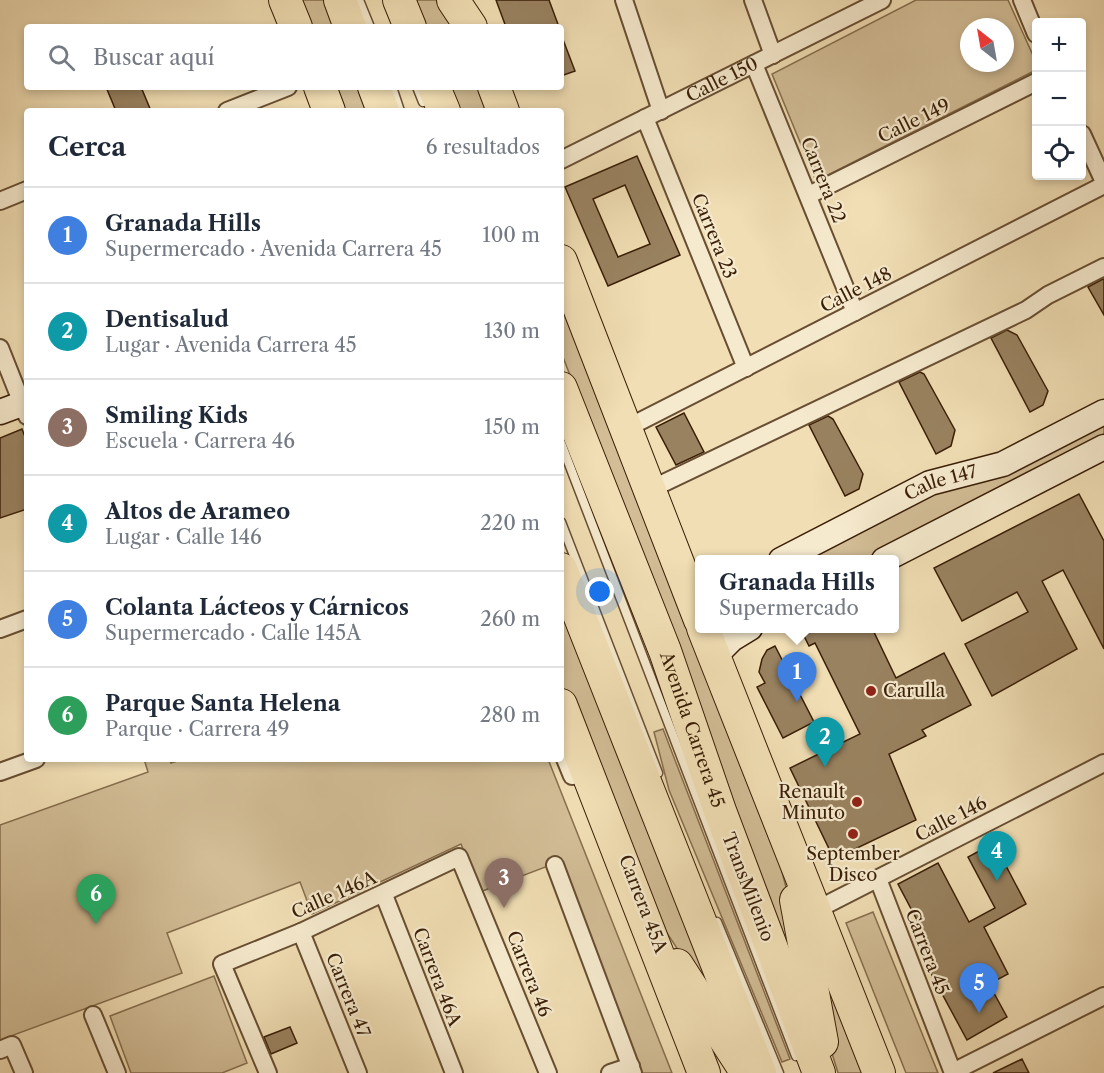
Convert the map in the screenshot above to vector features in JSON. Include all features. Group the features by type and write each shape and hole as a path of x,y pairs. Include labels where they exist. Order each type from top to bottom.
{"highway":[{"path":"285,0 295,24"},
{"path":"340,0 350,24"},
{"path":"399,0 409,24"},
{"path":"453,0 469,24"},
{"path":"460,0 470,24"},
{"path":"321,90 328,108"},
{"path":"375,90 382,108"},
{"path":"435,90 443,108"},
{"path":"495,90 502,108"},
{"path":"564,269 649,490 687,565 695,602"},
{"name":"Avenida Carrera 45","path":"564,396 668,660 720,811 815,1070"},
{"path":"564,577 760,1073"},
{"path":"705,633 879,1073"},
{"path":"564,713 704,1073"},
{"path":"775,812 802,931 815,1070"},
{"path":"641,908 747,1073"}],"main road":[{"name":"Calle 147","path":"791,555 930,483 1003,464 1104,412"},
{"name":"Calle 147","path":"894,555 1104,447"},
{"path":"714,657 732,639 742,633"}],"street":[{"name":"Carrera 23","path":"624,0 653,114 746,368"},
{"path":"753,0 773,55"},
{"name":"Calle 150","path":"564,158 882,0"},
{"path":"1022,0 1032,24"},
{"name":"Carrera 22","path":"754,64 855,312"},
{"name":"Calle 149","path":"809,195 1032,84"},
{"path":"235,108 280,90"},
{"path":"1086,143 1104,183"},
{"name":"Calle 148","path":"625,429 1104,183"},
{"path":"0,201 24,191"},
{"path":"649,490 1026,310 1048,295 1104,267"},
{"path":"0,348 19,409"},
{"path":"0,629 24,620"},
{"name":"Carrera 45A","path":"564,756 688,1073"},
{"path":"0,772 28,762"},
{"name":"Calle 146","path":"816,910 1104,763"},
{"name":"Calle 146A","path":"263,1072 222,964 384,895 459,857"},
{"name":"Carrera 46","path":"459,857 548,1073"},
{"path":"555,865 632,1069 610,1073"},
{"name":"Carrera 45","path":"878,879 953,1072"},
{"name":"Carrera 46A","path":"384,895 454,1073"},
{"name":"Carrera 47","path":"301,932 358,1073"},
{"path":"953,1072 1104,996"},
{"path":"93,1015 117,1073"},
{"path":"6,1048 24,1073"}],"lane":[{"path":"359,0 369,24"},
{"path":"393,90 399,108"},
{"path":"418,90 426,108"},
{"name":"TransMilenio","path":"564,450 815,1070"},
{"path":"564,530 646,737 662,786"},
{"path":"714,915 779,1073"}],"shaded area":[{"path":"293,0 330,0 339,24 302,24"},
{"path":"414,0 444,0 459,24 424,24"},
{"path":"916,0 1008,0 1032,53 1032,72 816,181 772,74"},
{"path":"327,90 365,90 372,108 335,108"},
{"path":"450,90 486,90 494,108 458,108"},
{"path":"564,289 781,868 797,930 805,998 704,720 564,360"},
{"path":"1104,424 1104,436 873,555 811,555 927,495"},
{"path":"564,606 735,1038 667,933 564,692"},
{"path":"663,729 790,1059 782,1062 669,790 654,732"},
{"path":"145,762 549,762 672,1073 641,1073 561,861 480,892 461,844 312,914 300,882 167,933 182,973 0,1040 0,825 148,772"},
{"path":"873,912 938,1073 906,1073 846,923"},
{"path":"814,938 869,1073 838,1073 827,1037"},
{"path":"214,976 247,1063 222,1073 131,1073 110,1016"}],"building":[{"path":"496,0 549,0 558,24 505,24"},
{"path":"564,42 575,71 564,75"},
{"path":"107,90 142,90 150,108 115,108"},
{"path":"637,156 680,255 608,286 565,187","holes":["625,185 650,244 618,257 593,199"]},
{"path":"1104,279 1104,315 1088,287"},
{"path":"1007,330 1017,335 1048,391 1043,405 1030,412 991,338"},
{"path":"920,372 924,374 955,430 951,446 936,454 899,382"},
{"path":"684,413 704,452 676,465 656,427"},
{"path":"828,416 833,419 863,474 859,489 845,496 809,425"},
{"path":"22,429 24,434 24,510 0,518 0,438"},
{"path":"1079,494 1104,541 1104,649 1063,570 1042,581 1077,649 992,696 965,644 1028,612 1017,592 962,621 934,568"},
{"path":"802,633 874,633 896,678 944,653 971,705 922,730 926,736 889,754 916,820 834,859 790,768 860,734 815,643 809,646"},
{"path":"775,646 814,722 783,738 757,687 765,683 759,672 762,659 767,650"},
{"path":"994,843 1026,904 984,927 1008,974 989,984 1007,1017 967,1040 927,966 931,963 921,945 925,943 915,924 918,922 898,884 938,863 969,922 995,908 968,857"},
{"path":"290,1027 297,1043 271,1054 264,1037"},
{"path":"1022,1059 1029,1073 993,1073"}],"place":[{"name":"Carulla","path":"871,691"},
{"name":"Granada Hills","path":"797,702"},
{"name":"Dentisalud","path":"825,767"},
{"name":"Renault Minuto","path":"857,802"},
{"name":"September Disco","path":"853,834"},
{"name":"Altos de Arameo","path":"997,881"},
{"name":"Smiling Kids","path":"504,908"},
{"name":"Parque Santa Helena","path":"96,924"},
{"name":"Colanta Lácteos y Cárnicos","path":"979,1013"}]}
